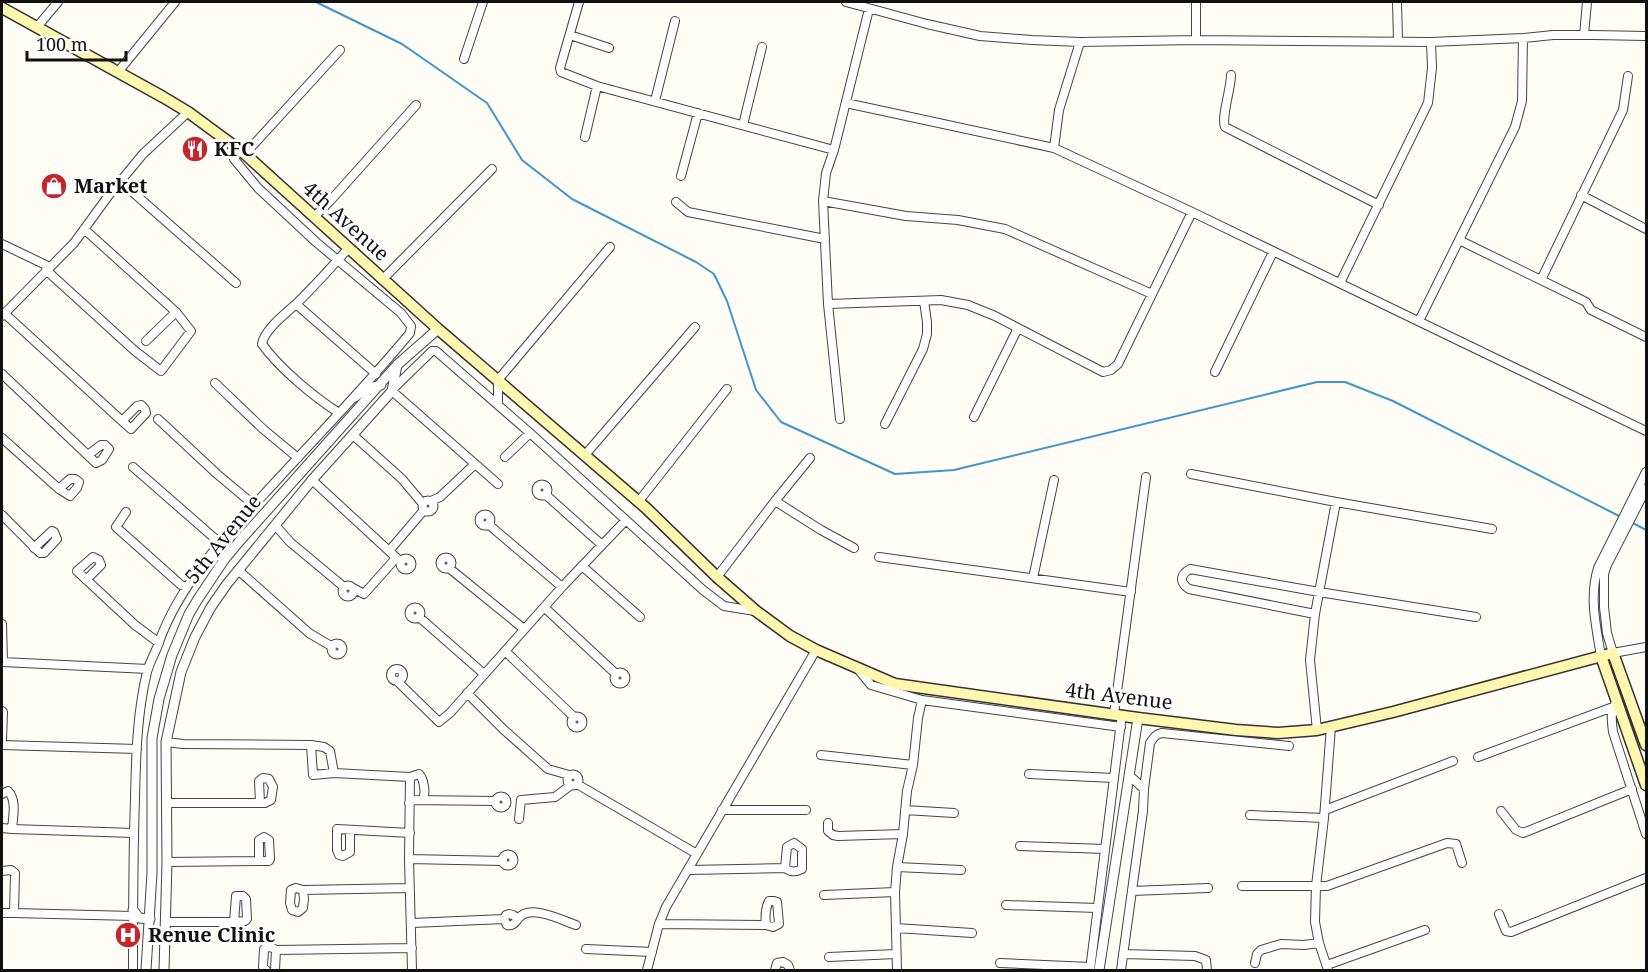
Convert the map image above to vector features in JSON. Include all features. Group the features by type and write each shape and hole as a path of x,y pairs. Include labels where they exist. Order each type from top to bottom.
{"main road":[{"name":"4th Avenue","path":"2,8 188,112 235,146 438,329 639,501 717,577 756,611 790,636 816,650 895,684 1138,718 1278,733 1331,727 1613,653"},
{"path":"1613,653 1647,745"},
{"path":"1600,656 1615,705 1647,786"}],"street":[{"path":"38,27 58,2"},
{"path":"118,72 175,2"},
{"path":"464,59 483,2"},
{"path":"579,2 560,68 561,72 597,86 834,150"},
{"path":"846,2 980,36 1080,42 1196,40 1431,42 1584,35 1647,36"},
{"path":"1196,2 1196,40"},
{"path":"1397,2 1398,41"},
{"path":"1584,35 1587,2"},
{"path":"840,419 828,304 823,201 826,173 834,150 869,9"},
{"path":"655,101 675,21"},
{"path":"570,35 609,48"},
{"path":"1419,321 1515,127 1522,101 1523,38"},
{"path":"1054,148 1059,110 1080,42"},
{"path":"1340,283 1428,103 1432,68 1431,42"},
{"path":"743,125 762,47"},
{"path":"245,154 340,50"},
{"path":"1231,75 1223,121 1225,127 1378,205"},
{"path":"1540,280 1623,110 1628,76"},
{"path":"585,137 597,86"},
{"path":"846,103 1054,148 1647,431"},
{"path":"314,217 416,105"},
{"path":"122,421 3,314 84,229 143,154 188,112"},
{"path":"681,176 698,113"},
{"path":"133,970 136,749 148,669 162,632 187,587 220,543 376,374 410,333 411,326 401,313 337,261 258,188 234,159 235,146"},
{"path":"383,279 492,169"},
{"path":"120,181 236,283"},
{"path":"1581,195 1647,229"},
{"path":"823,201 906,216 958,220 1005,229 1152,294"},
{"path":"676,202 688,212 825,239"},
{"path":"828,304 941,300 968,305 1103,372 1111,370 1118,364 1192,212"},
{"path":"2,244 48,269 135,351 161,371 191,331 176,312 84,229"},
{"path":"1459,240 1586,302 1590,310 1647,337"},
{"path":"498,405 498,380 610,247"},
{"path":"339,413 292,375 262,344 263,338 284,314 348,249"},
{"path":"1215,372 1273,252"},
{"path":"348,270 359,258"},
{"path":"378,294 396,291"},
{"path":"885,423 923,349 927,334 924,301"},
{"path":"296,304 376,374"},
{"path":"146,341 176,312"},
{"path":"585,455 695,327"},
{"path":"974,417 1018,328"},
{"name":"5th Avenue","path":"146,970 152,873 152,738 159,699 176,645 198,599 224,560 381,386 397,365 438,329"},
{"path":"164,970 167,862 166,742 181,672 195,637 211,607 238,570 312,480 393,390 432,351 436,351 530,433 714,599 729,607 756,611"},
{"path":"393,390 397,365"},
{"path":"2,374 88,455"},
{"path":"215,383 263,429 298,458"},
{"path":"355,397 365,389 381,386"},
{"path":"639,501 727,389"},
{"path":"393,390 498,484"},
{"path":"158,419 254,505"},
{"path":"505,457 530,433"},
{"path":"353,435 402,479 426,505"},
{"path":"2,438 59,489"},
{"path":"717,577 810,458"},
{"path":"389,551 426,505 440,497 475,464"},
{"path":"133,467 220,543"},
{"path":"1600,656 1594,616 1593,582 1598,567 1610,552 1643,488 1647,472"},
{"path":"1191,474 1492,529"},
{"path":"1093,969 1097,908 1121,727 1118,715 1131,592 1146,477"},
{"path":"275,525 290,542 344,586 351,586 364,594 399,560 312,480"},
{"path":"1033,578 1054,480"},
{"path":"546,495 602,545"},
{"path":"775,501 854,548"},
{"path":"1317,730 1310,660 1314,614 1336,502"},
{"path":"126,512 116,527 181,585 187,587"},
{"path":"2,514 34,548"},
{"path":"398,682 440,722 626,520"},
{"path":"488,524 562,587"},
{"path":"1610,552 1603,583 1607,633 1613,653"},
{"path":"879,556 1131,592"},
{"path":"582,566 640,617"},
{"path":"449,568 524,629"},
{"path":"1314,614 1189,589 1183,585 1181,579 1190,568 1319,592 1476,617"},
{"path":"238,570 309,633 331,646"},
{"path":"86,580 143,632 159,643"},
{"path":"545,608 616,674"},
{"path":"419,617 484,674"},
{"path":"2,624 2,662 148,669"},
{"name":"4th Avenue","path":"1613,653 1647,647"},
{"path":"647,970 659,924 666,908 816,650"},
{"path":"505,651 573,717"},
{"path":"856,667 871,685 922,700 1121,727"},
{"path":"467,693 548,769 579,777 579,782 555,797 521,800 519,819"},
{"path":"897,970 895,892 897,867 922,700"},
{"path":"1478,757 1615,705"},
{"path":"1615,705 1612,720 1613,732 1647,834"},
{"path":"2,711 2,743 136,749"},
{"path":"1093,969 1138,718"},
{"path":"1331,727 1316,886 1316,922 1319,943 1328,968 1425,930"},
{"path":"1121,970 1150,743 1156,734 1170,733 1289,747"},
{"path":"166,742 324,747 330,751 334,773"},
{"path":"311,745 313,775 334,773 410,777 419,774 422,777 425,796 423,800"},
{"path":"821,755 913,765"},
{"path":"1250,815 1324,814 1453,761"},
{"path":"1029,774 1114,778"},
{"path":"1129,775 1144,789"},
{"path":"410,777 409,859 412,970"},
{"path":"574,785 697,854"},
{"path":"1501,811 1516,830 1523,833 1632,789"},
{"path":"2,794 8,791 14,800 12,829"},
{"path":"410,803 414,800 495,801"},
{"path":"167,803 260,803"},
{"path":"722,810 806,810"},
{"path":"905,810 954,813"},
{"path":"828,823 828,831 838,836 903,834"},
{"path":"2,828 134,833"},
{"path":"350,830 410,833"},
{"path":"1242,886 1327,886 1447,843 1456,844 1462,863"},
{"path":"1020,846 1105,849"},
{"path":"409,859 503,861"},
{"path":"167,862 259,861"},
{"path":"897,867 961,870"},
{"path":"689,870 785,868"},
{"path":"2,871 11,870 15,873 14,914"},
{"path":"1499,914 1506,931 1511,932 1647,878"},
{"path":"303,890 410,888"},
{"path":"1132,891 1208,888"},
{"path":"824,895 895,892"},
{"path":"1006,905 1097,908"},
{"path":"412,922 504,919 509,914 518,919 525,912 542,913 576,925"},
{"path":"2,914 133,913 139,918 150,919"},
{"path":"165,921 234,921"},
{"path":"659,924 766,925"},
{"path":"896,928 972,933"},
{"path":"1255,963 1257,954 1261,950 1281,944 1319,943"},
{"path":"148,948 157,944 165,946"},
{"path":"266,970 263,968 264,949 272,947 276,950 412,948"},
{"path":"586,949 652,952"},
{"path":"275,970 276,950"},
{"path":"829,957 896,954"},
{"path":"1123,954 1195,956 1206,960 1207,970"},
{"path":"775,970 777,963 783,962 790,970"},
{"path":"1000,963 1093,969"}],"waterway":[{"path":"316,2 402,44 487,103 522,160 572,199 696,262 714,274 727,301 756,390 781,422 895,474 954,470 1317,382 1345,382 1393,401 1621,517"},
{"path":"1631,522 1646,530"}],"place":[{"name":"KFC","path":"195,149"},
{"name":"Market","path":"54,186"},
{"name":"Renue Clinic","path":"128,935"}]}
